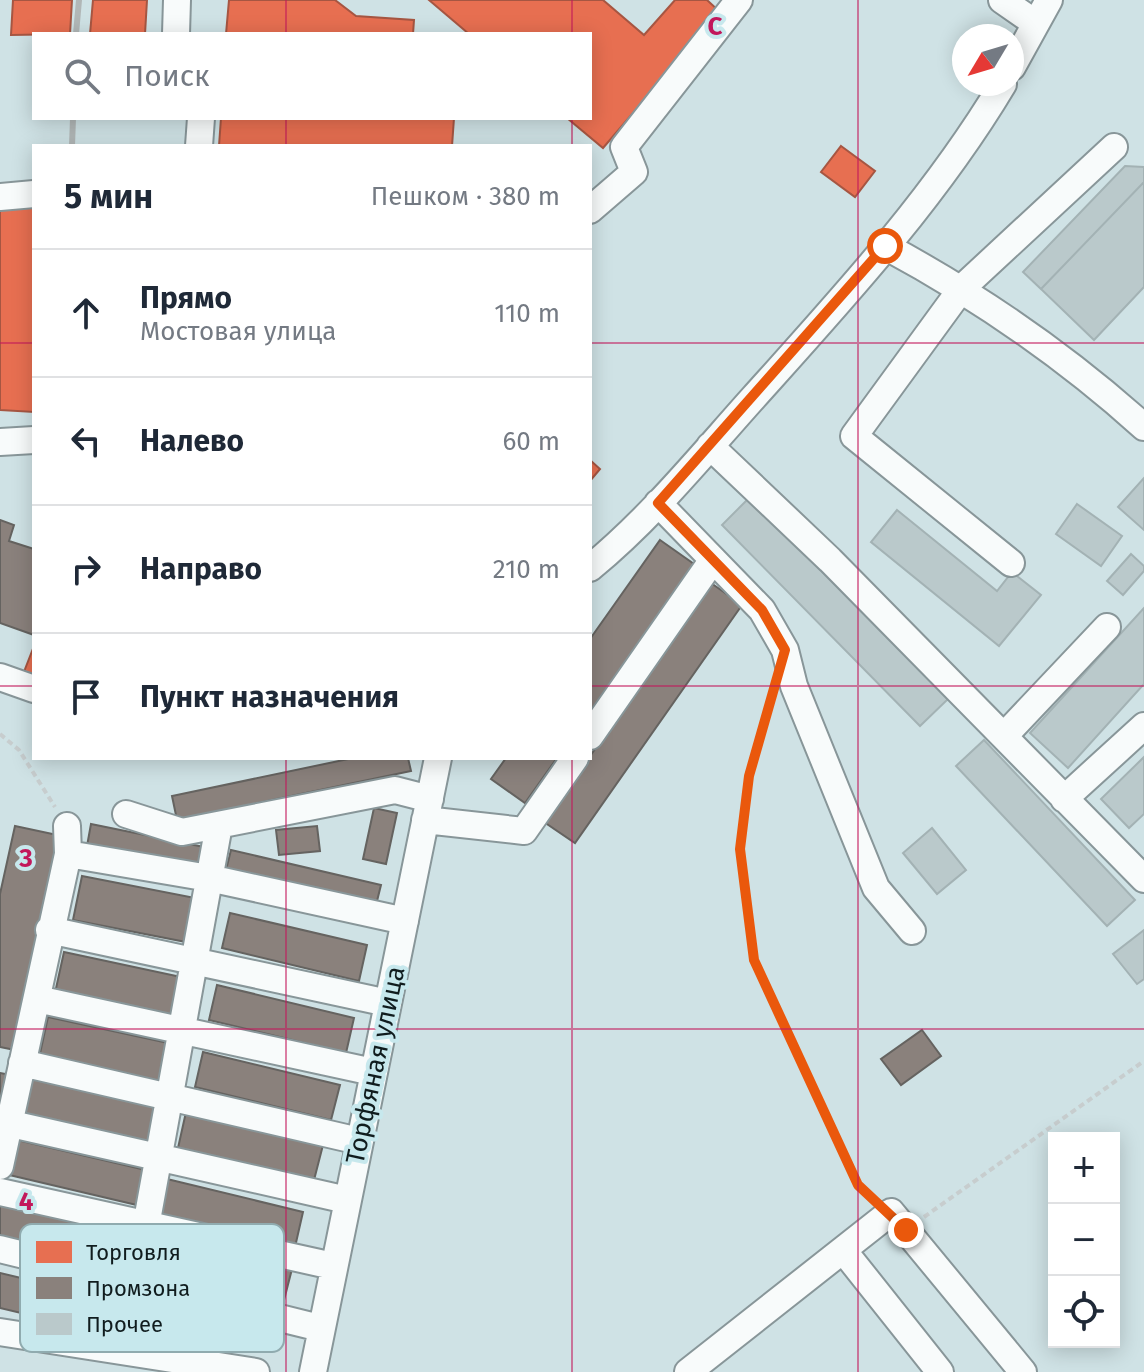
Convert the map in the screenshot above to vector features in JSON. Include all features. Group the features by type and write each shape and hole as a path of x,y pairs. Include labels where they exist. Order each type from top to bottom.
{"street":[{"path":"176,32 177,0"},
{"path":"592,208 634,172 624,147 739,0"},
{"path":"1002,0 1042,11 1024,45"},
{"path":"592,566 658,503 885,246 962,145 995,96"},
{"path":"199,144 201,120"},
{"path":"1011,563 854,436 962,288 1114,147"},
{"path":"0,197 32,194"},
{"path":"885,246 962,288 1106,393 1144,427"},
{"path":"0,442 32,440"},
{"path":"710,446 1144,879"},
{"path":"658,503 762,610 785,650 794,686 876,888 912,931"},
{"path":"592,733 712,561"},
{"path":"1004,736 1107,627"},
{"path":"0,677 32,688"},
{"path":"1064,799 1144,726"},
{"name":"Торфяная улица","path":"313,1372 438,760"},
{"path":"126,814 182,832 395,790 428,809 524,831 574,760"},
{"path":"0,1192 146,1224 219,825"},
{"path":"0,1166 68,854 67,826"},
{"path":"68,854 209,878 405,921"},
{"path":"49,930 388,1003"},
{"path":"37,999 373,1072"},
{"path":"22,1063 359,1141"},
{"path":"7,1123 347,1200"},
{"path":"694,1370 843,1250 899,1221 1023,1372"},
{"path":"0,1249 20,1254"},
{"path":"843,1250 940,1372"},
{"path":"284,1255 333,1266"},
{"path":"284,1319 320,1328"},
{"path":"0,1332 20,1335"},
{"path":"128,1352 256,1372"}],"path":[{"path":"773,692 749,776 740,849 754,960 858,1185 899,1221 1144,1061"},
{"path":"0,734 19,750 67,826"}],"building: Торговля":[{"path":"13,0 72,0 70,32 11,35"},
{"path":"93,0 147,0 145,32 90,32"},
{"path":"229,0 335,0 356,16 414,20 413,32 226,32"},
{"path":"429,0 603,0 644,35 675,0 707,0 720,12 603,148 569,120 592,120 592,32 467,32"},
{"path":"221,120 454,120 452,144 219,144"},
{"path":"841,146 875,171 855,197 821,172"},
{"path":"0,206 32,207 32,412 0,410"},
{"path":"592,462 600,469 592,479"},
{"path":"32,651 32,681 22,677"}],"building: Промзона":[{"path":"0,520 14,525 9,541 32,548 32,634 0,623"},
{"path":"660,540 694,564 592,709 592,636"},
{"path":"711,583 742,605 575,843 544,822 587,760 592,760 592,753"},
{"path":"343,760 408,760 411,771 177,820 172,796"},
{"path":"505,760 556,760 525,803 491,779"},
{"path":"374,808 397,813 386,864 363,859"},
{"path":"91,824 204,847 199,869 87,846"},
{"path":"15,826 62,836 15,1050 0,1047 0,894"},
{"path":"317,826 320,851 279,855 276,830"},
{"path":"231,850 381,885 375,909 225,874"},
{"path":"82,876 195,898 186,942 73,920"},
{"path":"230,913 367,945 359,981 222,948"},
{"path":"64,952 181,977 172,1018 55,993"},
{"path":"217,985 354,1018 346,1053 209,1020"},
{"path":"48,1017 168,1043 160,1084 39,1058"},
{"path":"922,1030 941,1056 901,1085 881,1059"},
{"path":"203,1052 340,1085 331,1120 195,1087"},
{"path":"0,1073 11,1075 0,1122"},
{"path":"32,1079 160,1106 152,1146 24,1119"},
{"path":"186,1112 323,1145 314,1180 178,1148"},
{"path":"13,1139 150,1171 141,1206 5,1174"},
{"path":"167,1179 303,1212 295,1247 284,1244 284,1224 200,1224 159,1214"},
{"path":"0,1204 99,1224 20,1224 20,1242 0,1237"},
{"path":"284,1267 292,1269 284,1300"},
{"path":"0,1273 20,1278 20,1313 0,1308"}],"building: Прочее":[{"path":"1125,166 1144,167 1144,182 1041,289 1023,272"},
{"path":"1144,182 1144,287 1094,340 1041,289"},
{"path":"1144,478 1144,530 1118,507"},
{"path":"749,498 948,699 920,726 722,525"},
{"path":"1077,504 1122,536 1101,566 1056,534"},
{"path":"897,510 997,591 1012,572 1041,595 999,646 871,542"},
{"path":"1131,554 1144,566 1144,571 1123,595 1107,581"},
{"path":"1144,608 1144,684 1068,768 1030,733"},
{"path":"984,740 1135,900 1107,926 956,766"},
{"path":"1144,757 1144,814 1129,828 1101,799"},
{"path":"932,828 966,870 937,894 903,853"},
{"path":"1144,930 1144,979 1137,984 1113,954"}],"railway":[{"path":"76,32 79,0"},
{"path":"72,144 73,120"}],"route":[{"path":"885,246 658,503 762,610 785,650 749,776 740,849 754,960 858,1185 891,1212 906,1230"}]}
